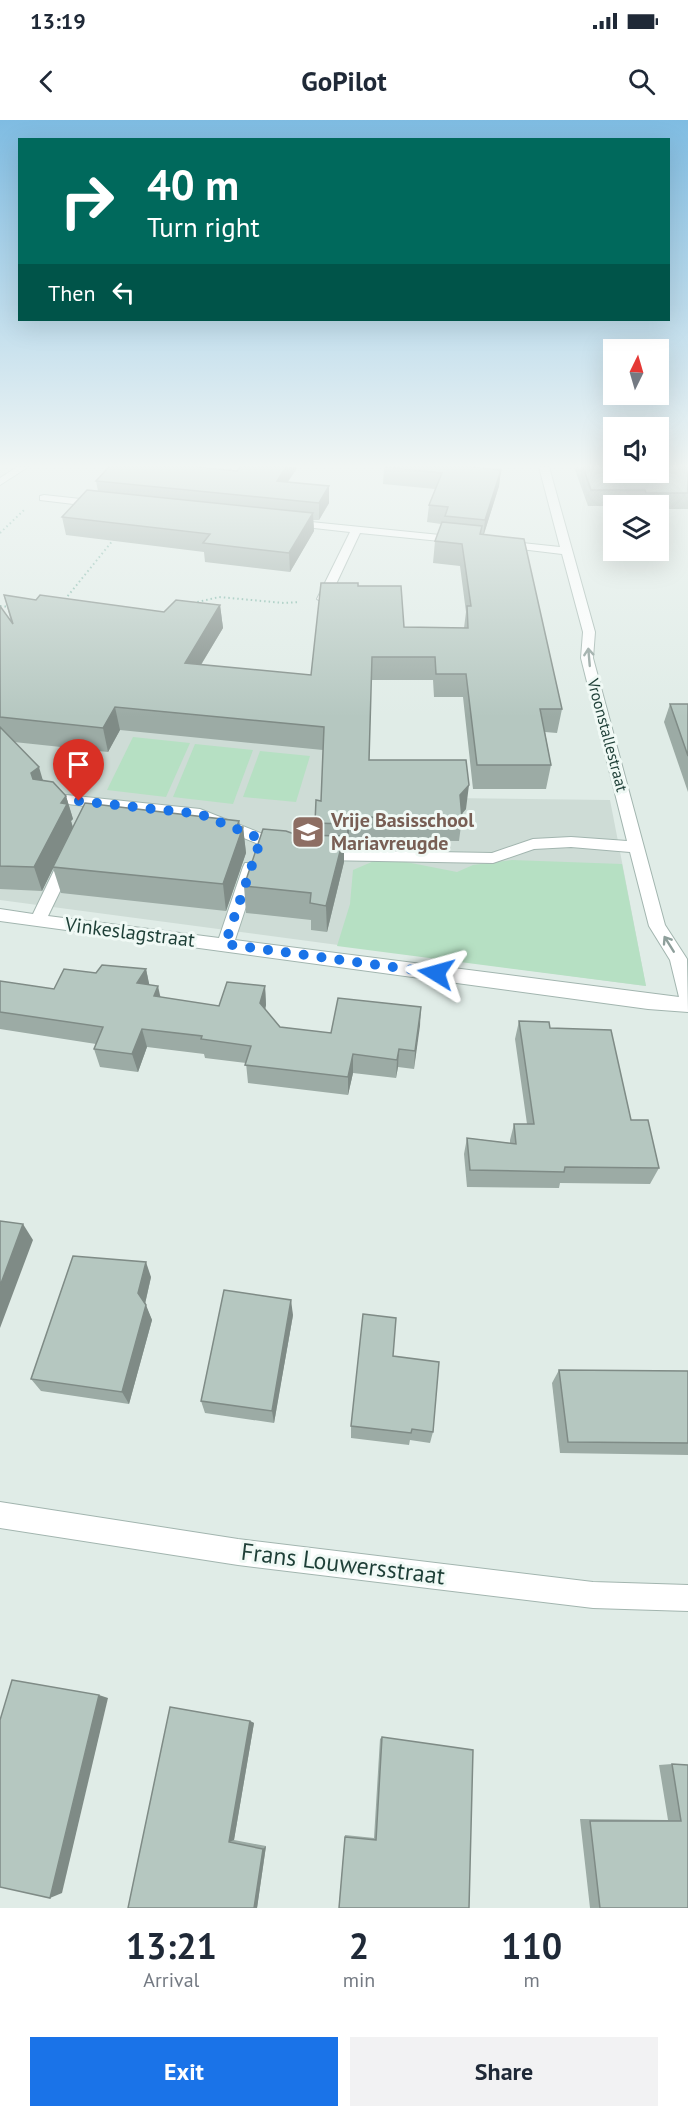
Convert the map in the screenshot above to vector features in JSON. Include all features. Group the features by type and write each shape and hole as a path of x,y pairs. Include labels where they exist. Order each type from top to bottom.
{"street":[{"path":"323,600 346,550"},
{"path":"563,550 568,551"},
{"name":"Vroonstallestraat","path":"568,551 589,632 587,658 638,846 657,926 678,959 688,999"},
{"path":"47,798 93,808 200,814 302,854 493,858 533,844 571,842 638,846"},
{"path":"225,944 261,839"},
{"path":"38,920 75,844"},
{"name":"Vinkeslagstraat","path":"0,915 648,1002 688,1005"},
{"name":"Frans Louwersstraat","path":"0,1515 238,1552 570,1592 688,1599"}],"path":[{"path":"60,606 105,550"},
{"path":"192,603 219,597 284,603 323,600"},
{"path":"0,606 11,608"}],"shaded area":[{"name":"Vrije Basisschool Mariavreugde","path":"0,677 370,711 369,797 610,800 646,986 0,900"}],"green space":[{"path":"133,737 190,743 166,797 107,790"},
{"path":"195,744 253,750 233,804 173,797"},
{"path":"260,751 310,756 296,802 243,797"},
{"path":"512,860 622,864 646,986 337,946 350,904 353,870 374,861 406,862 457,872 473,865"}],"building":[{"path":"267,550 291,550 289,553"},
{"path":"463,550 527,550 562,709 540,709 551,765 477,765 466,674 436,674 435,657 372,657 369,760 466,760 469,785 460,795 462,818 349,817 347,824 315,823 316,800 321,801 324,727 115,707 103,728 0,717 0,606 13,624 4,595 36,600 40,595 164,612 176,600 220,605 185,663 311,675 321,583 401,586 404,627 468,628 467,606 471,606"},
{"path":"670,704 688,704 688,756"},
{"path":"0,727 39,767 31,773 33,779 53,782 66,796 61,803 67,804 34,867 0,866"},
{"path":"85,803 239,821 237,826 243,827 223,884 53,867"},
{"path":"263,829 286,831 297,835 344,836 326,906 310,903 311,893 244,886"},
{"path":"102,965 146,969 137,983 158,986 154,996 219,1006 227,982 265,986 260,1003 280,1027 331,1033 338,998 421,1007 415,1051 399,1049 397,1060 353,1054 348,1077 245,1065 251,1046 201,1039 202,1036 142,1029 132,1054 94,1049 103,1027 0,1012 0,981 54,989 64,969 96,973"},
{"path":"519,1021 549,1022 550,1028 611,1030 631,1120 648,1120 659,1168 565,1167 564,1172 470,1170 467,1138 516,1144 514,1124 534,1124"},
{"path":"0,1221 23,1224 0,1286"},
{"path":"73,1256 146,1262 138,1293 146,1305 122,1392 31,1379"},
{"path":"224,1290 291,1300 272,1411 201,1401"},
{"path":"363,1314 396,1318 393,1356 439,1362 433,1432 412,1429 411,1433 351,1426"},
{"path":"559,1370 688,1371 688,1443 568,1442"},
{"path":"12,1680 99,1695 50,1898 0,1887 0,1720"},
{"path":"170,1707 250,1721 229,1842 263,1849 254,1908 128,1908"},
{"path":"382,1737 473,1750 469,1908 339,1908 345,1837 376,1840"},
{"path":"672,1764 688,1765 688,1908 600,1908 590,1821 681,1821"}],"place":[{"name":"Vrije Basisschool Mariavreugde","path":"308,832"}],"route":[{"path":"79,801 200,814 261,839 225,944 436,973"}]}
